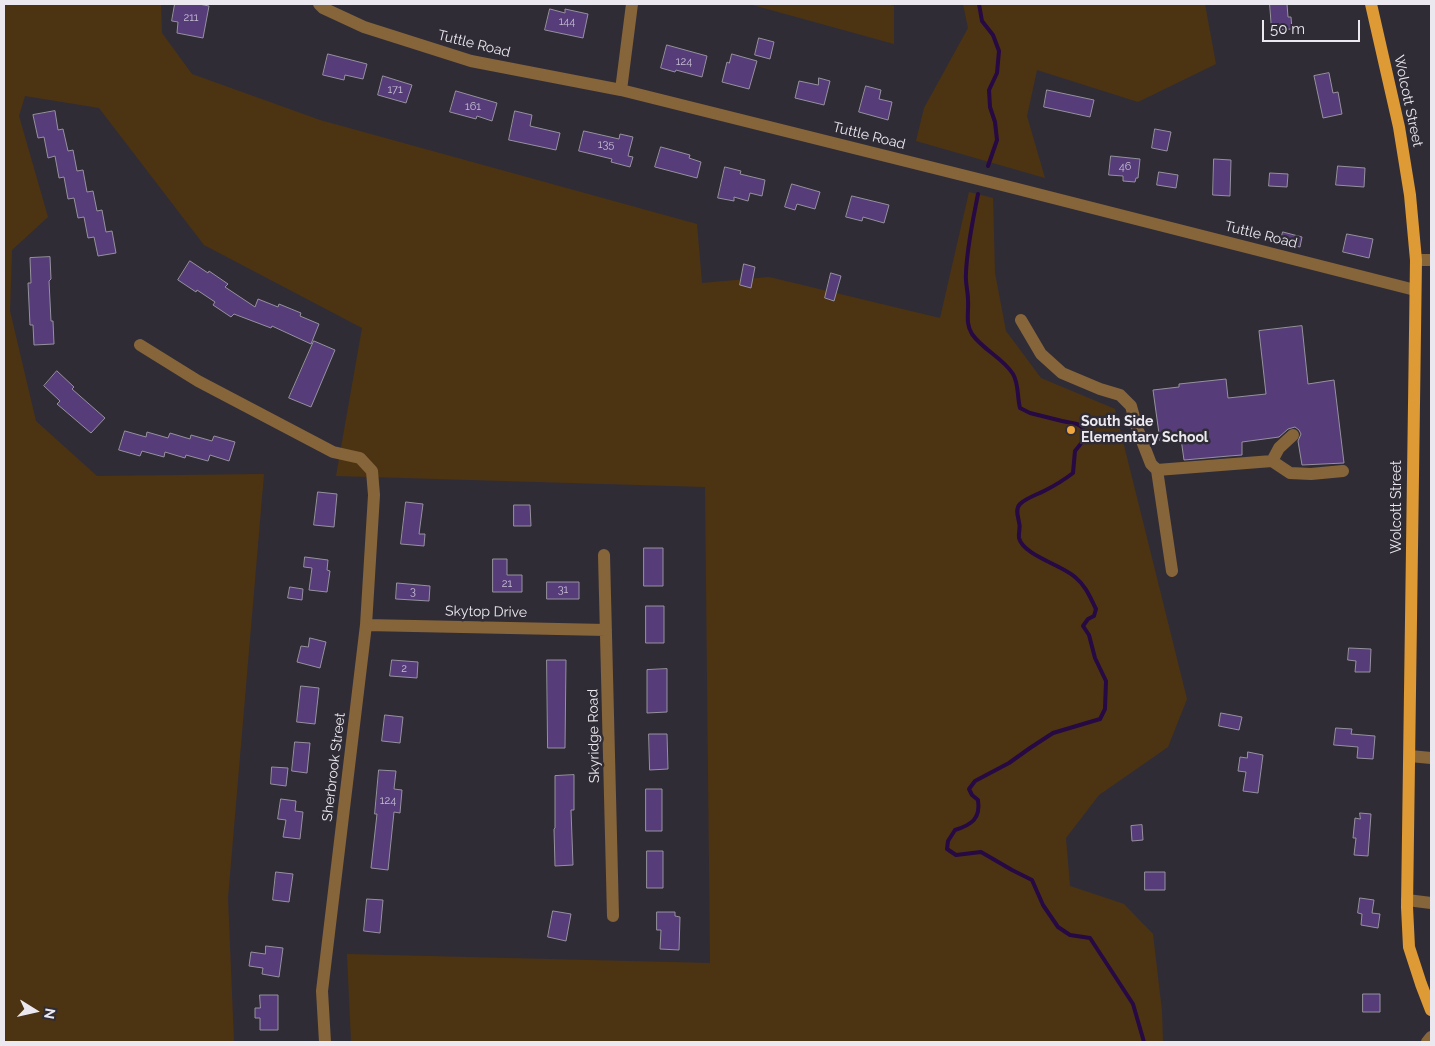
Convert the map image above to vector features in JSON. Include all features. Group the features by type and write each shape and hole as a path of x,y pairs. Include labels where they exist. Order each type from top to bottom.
{"main road":[{"name":"Wolcott Street","path":"1371,4 1401,137 1410,195 1416,260 1408,900 1409,947 1431,1010"}],"street":[{"name":"Tuttle Road","path":"319,4 323,8 364,28 470,61 621,90 1415,290"},
{"path":"621,90 632,4"},
{"path":"1416,260 1431,260"},
{"path":"1021,320 1041,354 1062,373 1120,395 1131,406 1151,464 1157,470 1172,571"},
{"name":"Sherbrook Street","path":"140,345 198,381 333,452 360,458 372,471 374,495 366,625 322,991 325,1042"},
{"path":"1272,461 1279,448 1293,435"},
{"path":"1157,470 1272,461 1290,473 1311,474 1343,471"},
{"name":"Skyridge Road","path":"604,555 613,916"},
{"name":"Skytop Drive","path":"366,625 606,630"},
{"path":"1410,756 1431,758"},
{"path":"1408,900 1431,903"},
{"path":"1427,1042 1431,1037"}],"shaded area":[{"path":"4,4 161,4 162,33 192,74 320,120 697,224 702,283 769,277 940,318 969,192 993,198 995,273 1006,331 1041,378 1115,409 1187,699 1168,747 1099,795 1066,838 1070,886 1124,904 1153,934 1162,1011 1163,1042 351,1042 347,954 710,963 705,487 336,476 362,328 204,245 99,108 25,96 19,116 48,217 12,250 10,311 36,421 97,476 264,474 228,898 234,1042 4,1042"},
{"path":"749,4 889,4 894,6 894,44"},
{"path":"963,4 1205,4 1216,64 1138,102 1037,70 1027,116 1045,178 916,141 924,108 968,28"}],"building":[{"path":"175,4 209,6 203,38 177,33 178,22 172,21"},
{"path":"1270,4 1287,4 1288,17 1291,17 1292,29 1272,30"},
{"path":"550,9 565,13 565,9 588,14 583,38 545,30"},
{"path":"759,38 774,42 770,59 755,55"},
{"path":"667,45 707,56 702,77 661,68"},
{"path":"328,54 367,64 363,79 345,75 344,80 323,75"},
{"path":"732,54 757,61 749,89 722,82 727,62 729,63"},
{"path":"1329,73 1333,93 1338,92 1342,114 1323,118 1314,76"},
{"path":"383,76 412,85 406,103 378,95"},
{"path":"819,78 830,81 824,105 795,98 799,81 818,85"},
{"path":"866,86 881,90 879,99 892,102 888,120 859,112"},
{"path":"1047,90 1094,100 1090,117 1044,107"},
{"path":"456,91 497,103 492,121 477,116 476,119 450,112"},
{"path":"55,111 58,130 63,129 68,151 73,150 77,171 83,170 87,192 93,191 97,211 102,210 106,232 112,231 116,253 98,256 94,237 88,238 84,217 78,218 74,198 68,199 64,177 59,178 55,156 48,158 44,137 38,138 33,115"},
{"path":"515,111 532,115 530,126 560,133 556,150 509,140"},
{"path":"1155,129 1171,132 1167,151 1152,148"},
{"path":"584,131 619,139 620,134 633,137 628,156 633,157 630,167 611,162 612,159 579,151"},
{"path":"661,147 690,155 689,158 701,162 697,178 655,167"},
{"path":"1111,156 1140,159 1138,178 1136,178 1135,182 1123,181 1123,176 1109,175"},
{"path":"1214,159 1231,160 1230,196 1213,195"},
{"path":"1338,166 1365,168 1364,187 1336,185"},
{"path":"725,167 741,171 740,174 765,180 762,196 750,193 748,201 734,197 734,201 718,198"},
{"path":"1159,172 1178,175 1176,188 1157,185"},
{"path":"1270,173 1288,174 1287,187 1269,186"},
{"path":"792,184 820,192 815,209 797,204 795,210 785,207"},
{"path":"852,196 889,205 884,223 863,217 862,221 846,217"},
{"path":"1283,232 1302,237 1300,247 1280,243"},
{"path":"1347,234 1373,239 1369,258 1343,252"},
{"path":"50,257 51,279 49,281 54,344 34,345 33,325 30,325 28,283 31,283 30,258"},
{"path":"190,261 228,284 225,287 255,307 258,299 278,307 279,304 301,313 300,316 319,324 311,344 272,326 271,328 234,314 231,317 213,305 215,302 178,280"},
{"path":"744,264 755,267 751,288 740,285"},
{"path":"831,273 841,276 834,301 825,298"},
{"path":"1302,326 1308,384 1334,380 1344,463 1302,465 1298,441 1301,434 1295,427 1288,429 1279,437 1242,442 1242,455 1184,460 1181,439 1160,441 1153,390 1179,387 1179,384 1226,379 1228,398 1266,394 1259,331"},
{"path":"314,341 335,350 311,407 289,398"},
{"path":"57,371 74,387 72,389 105,418 91,433 57,404 60,401 44,386"},
{"path":"125,431 146,437 147,432 168,438 170,433 190,439 191,435 212,441 214,436 235,442 229,461 210,455 208,461 186,455 185,458 165,452 164,457 142,451 140,456 119,450"},
{"path":"318,492 337,494 334,527 314,525"},
{"path":"406,502 423,504 419,534 425,534 424,546 401,544"},
{"path":"514,505 530,505 531,526 514,526"},
{"path":"644,548 663,548 663,586 644,586"},
{"path":"305,557 328,560 327,570 330,571 327,592 309,590 312,568 304,567"},
{"path":"493,559 507,559 507,575 522,575 522,592 493,592"},
{"path":"547,582 579,582 579,599 547,599"},
{"path":"397,583 430,586 429,601 396,599"},
{"path":"290,587 303,589 302,600 288,598"},
{"path":"646,606 664,606 664,643 646,643"},
{"path":"310,638 326,642 320,668 297,662 301,646 308,647"},
{"path":"1349,648 1371,649 1370,672 1355,672 1356,661 1348,660"},
{"path":"392,660 418,662 417,678 390,676"},
{"path":"547,660 566,660 565,748 548,748"},
{"path":"667,669 667,712 647,713 647,670"},
{"path":"301,686 319,688 315,724 297,722"},
{"path":"1221,713 1242,717 1239,730 1219,726"},
{"path":"385,715 403,717 400,743 382,741"},
{"path":"1336,728 1352,729 1351,734 1375,736 1373,759 1357,758 1358,747 1334,745"},
{"path":"649,734 667,734 668,769 650,770"},
{"path":"295,742 310,743 307,773 292,771"},
{"path":"1248,752 1263,755 1258,793 1243,791 1246,772 1238,771 1240,757 1247,758"},
{"path":"272,767 288,768 286,786 271,784"},
{"path":"379,770 396,771 394,789 402,790 400,813 394,812 388,870 371,868 377,814 375,814"},
{"path":"574,775 574,810 571,810 573,865 555,866 555,776"},
{"path":"646,789 662,789 662,831 646,831"},
{"path":"281,799 296,801 295,811 303,812 300,839 283,837 286,820 278,819"},
{"path":"1360,813 1371,814 1368,856 1354,855 1356,838 1353,838 1355,818 1360,819"},
{"path":"1142,825 1143,840 1132,841 1131,826"},
{"path":"647,851 663,851 663,888 647,888"},
{"path":"276,872 293,874 289,902 273,900"},
{"path":"1145,872 1165,872 1165,890 1145,890"},
{"path":"1360,898 1374,900 1372,913 1380,914 1378,928 1361,925 1362,914 1358,913"},
{"path":"367,899 383,900 380,933 364,931"},
{"path":"553,911 571,914 566,941 548,937"},
{"path":"657,912 675,912 675,916 680,917 679,950 660,949 661,930 657,930"},
{"path":"266,946 283,948 279,977 262,974 263,968 249,966 251,952 265,954"},
{"path":"1363,994 1380,994 1380,1012 1363,1012"},
{"path":"260,995 278,995 278,1030 260,1030 260,1018 255,1018 255,1008 260,1008"}],"waterway":[{"path":"979,4 982,21 993,35 999,51 997,73 989,90 990,107 995,122 997,140 988,166"},
{"path":"978,194 970,233 966,276 970,330 977,340 1004,363 1013,374 1020,408 1030,413 1077,424 1082,427 1084,433 1083,441 1075,451 1073,473 1025,500 1018,506 1019,538 1022,544 1035,555 1079,580 1092,600 1096,609 1094,616 1088,619 1083,626 1089,635 1095,658 1106,681 1105,709 1100,719 1053,733 1009,763 975,781 969,789 978,800 979,807 976,817 966,826 955,830 948,841 947,849 956,855 981,852 1032,880 1043,905 1058,927 1070,935 1090,938 1133,1004 1144,1042"}],"place":[{"name":"South Side Elementary School","path":"1071,430"}]}
